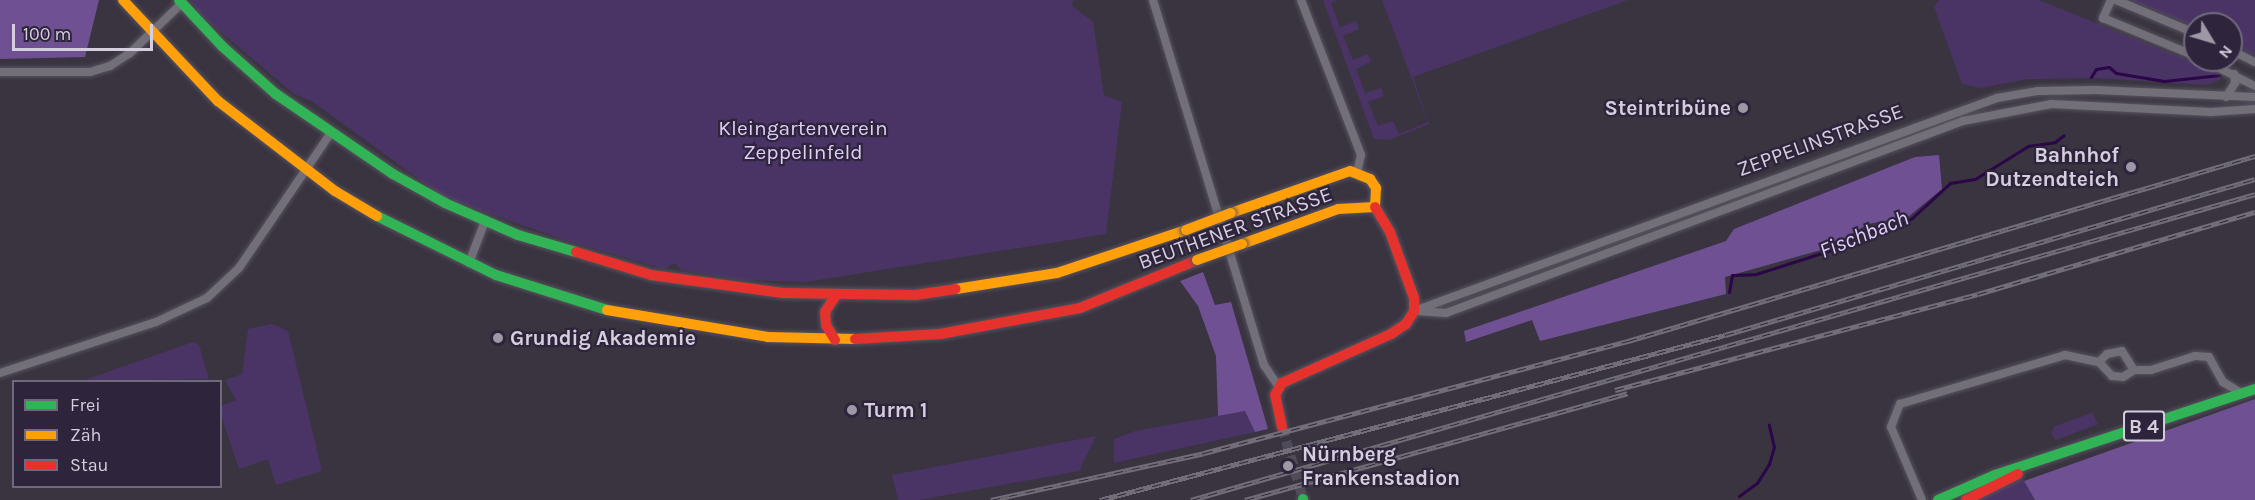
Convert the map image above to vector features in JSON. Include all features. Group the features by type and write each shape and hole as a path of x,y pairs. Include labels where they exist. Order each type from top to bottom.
{"main road":[{"name":"BEUTHENER STRASSE","path":"123,0 213,98 305,172 391,225 469,263 548,293 645,320 731,334 835,340 957,333 1032,319 1096,303 1197,260 1338,209 1375,207"},
{"name":"BEUTHENER STRASSE","path":"180,2 255,76 330,134 404,181 485,221 577,255 644,273 749,290 836,295 915,295 1025,280 1088,264 1334,175 1358,172"},
{"path":"1358,172 1370,179 1376,188 1375,207 1390,232 1414,298 1414,310"},
{"path":"835,340 826,325 825,312 836,295"},
{"name":"ZEPPELINSTRASSE","path":"1279,387 1391,334 1406,324 1414,310"},
{"path":"1279,387 1275,401 1282,427"},
{"name":"B 4","path":"1938,500 1988,478 2032,466 2255,388"},
{"name":"B 4","path":"1966,500 2032,466"}],"street":[{"path":"1153,0 1264,365 1279,387"},
{"path":"1301,0 1360,155 1358,172"},
{"path":"2111,0 2103,18 2183,51"},
{"path":"2116,0 2183,28"},
{"path":"0,72 104,68 123,58 180,2"},
{"path":"2230,72 2255,86"},
{"path":"2226,97 2235,83 2234,74"},
{"name":"ZEPPELINSTRASSE","path":"1414,310 1998,98 2038,91 2096,90 2255,97"},
{"name":"ZEPPELINSTRASSE","path":"1414,310 1446,313 1963,121 2051,104 2211,112 2255,109"},
{"path":"0,373 156,322 207,298 239,268 330,134"},
{"path":"469,263 485,221"},
{"path":"2099,362 2107,354 2122,351 2134,370"},
{"path":"1922,500 1891,427 1900,404 2065,355 2099,362 2112,376 2123,377 2134,370 2209,357 2223,382 2241,393"}],"green space":[{"name":"Kleingartenverein Zeppelinfeld","path":"190,0 1073,0 1072,6 1093,22 1104,95 1122,102 1106,234 806,282 743,280 681,270 675,263 664,269 568,241 445,198 313,102 294,94 202,16"},
{"path":"1323,0 1337,0 1331,3 1340,27 1356,21 1359,29 1343,36 1353,60 1368,54 1371,62 1356,69 1365,93 1381,88 1384,96 1368,102 1378,126 1393,121 1399,134 1428,122 1382,0 1628,0 1413,77 1429,124 1389,140 1374,139"},
{"path":"1939,0 2039,0 2183,58 2183,72 2217,72 2221,79 2207,85 2094,78 2028,79 1980,88 1962,84 1934,7"},
{"path":"2131,0 2255,0 2255,55 2243,49 2243,12 2183,12 2183,22"},
{"path":"272,324 288,331 322,471 276,485 268,459 239,469 222,418 222,406 236,400 225,380 242,374 248,329"},
{"path":"193,342 199,345 209,379 146,380 85,380"},
{"path":"1245,411 1255,432 1114,463 1114,439 1135,431"},
{"path":"2092,413 2098,424 2056,440 2051,434 2055,426"},
{"path":"1096,436 1079,471 919,500 898,500 892,475"},
{"path":"2023,479 2035,500 1974,500"}],"shaded area":[{"path":"0,0 99,0 85,57 0,59"},
{"path":"1939,155 1942,189 1908,217 1868,224 1828,248 1725,277 1726,294 1540,341 1532,320 1466,342 1464,331 1726,241 1734,229 1915,157"},
{"path":"1203,272 1215,305 1231,302 1268,429 1255,432 1245,411 1218,416 1216,356 1198,306 1180,281"},
{"path":"2255,399 2255,500 2035,500 2024,481"}],"waterway":[{"name":"Fischbach","path":"2091,77 2096,69 2109,67 2116,73 2164,81 2220,75"},
{"name":"Fischbach","path":"1729,292 1732,275 1756,274 1831,250 1862,233 1899,225 1912,218 1950,183 1975,179 2028,146 2055,142 2064,135"},
{"name":"Fischbach","path":"1739,496 1757,483 1769,464 1774,447 1769,425"}],"tunnel":[{"path":"1282,427 1303,499"}],"railway":[{"path":"991,500 1204,453 1628,341 2255,156"},
{"path":"1100,500 1725,335 2255,179"},
{"path":"1191,500 2255,194"},
{"path":"1615,390 1978,294 2255,212"},
{"path":"1245,500 1627,393"}],"traffic: fast":[{"path":"179,0 223,47 276,94 393,174 445,203 518,235 576,252"},
{"path":"377,216 496,275 607,310"},
{"path":"1938,500 1995,475 2255,389"}],"traffic: slow":[{"path":"123,0 218,101 335,191 377,216"},
{"path":"1231,213 1350,171 1370,179 1376,188 1375,207"},
{"path":"1242,244 1338,209 1375,207"},
{"path":"1186,230 1231,213"},
{"path":"956,289 1057,273 1186,230"},
{"path":"1197,260 1242,244"},
{"path":"607,310 768,337 855,339"}],"traffic: jam":[{"path":"1282,427 1275,395 1282,383 1391,334 1406,324 1414,311 1414,298 1390,232 1375,207"},
{"path":"576,252 651,275 783,293 915,295 956,289"},
{"path":"855,339 940,334 1080,308 1197,260"},
{"path":"835,340 826,325 825,312 836,295"},
{"path":"1966,500 2018,474"}],"place":[{"name":"Steintribüne","path":"1743,108"},
{"name":"Bahnhof Dutzendteich","path":"2131,167"},
{"name":"Grundig Akademie","path":"498,338"},
{"name":"Turm 1","path":"852,410"},
{"name":"Nürnberg Frankenstadion","path":"1288,466"}]}
